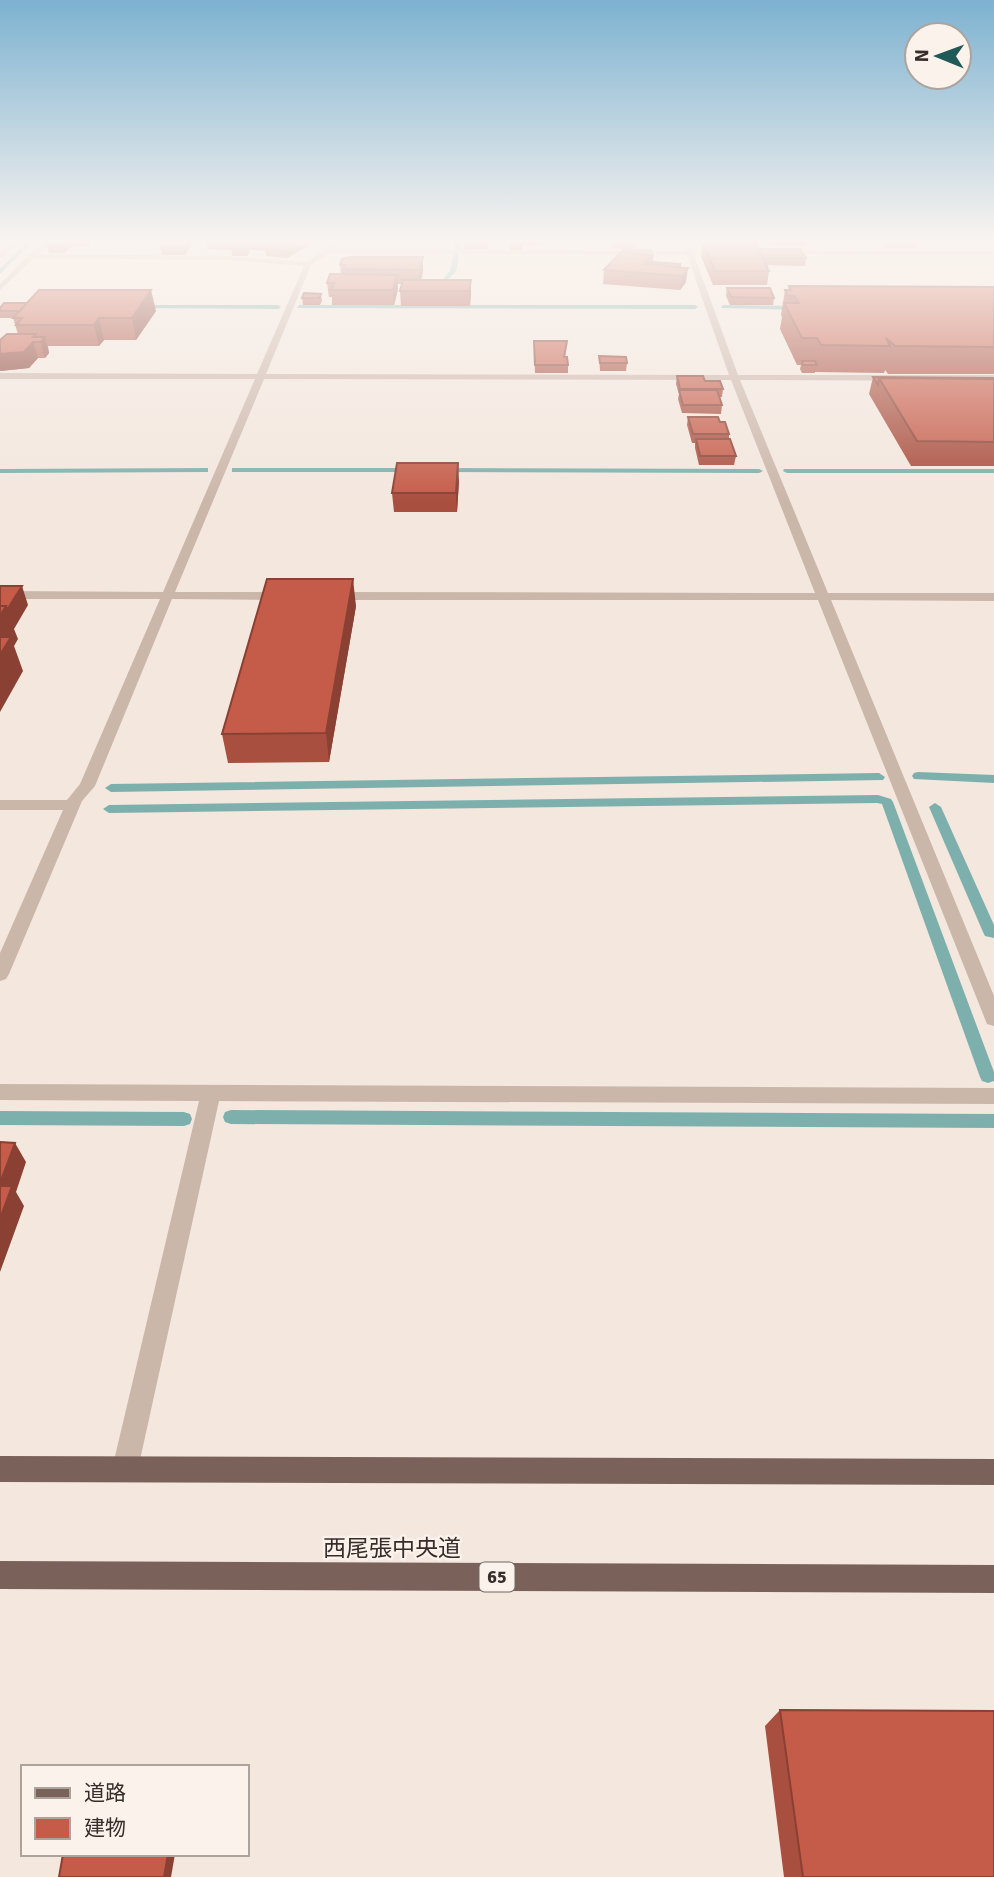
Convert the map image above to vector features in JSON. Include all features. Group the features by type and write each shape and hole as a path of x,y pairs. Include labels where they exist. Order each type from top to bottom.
{"main road":[{"path":"0,1469 994,1472"},
{"name":"西尾張中央道","path":"0,1575 994,1579"}],"street":[{"path":"0,974 72,805 87,786 282,326"},
{"path":"715,326 994,1019"},
{"path":"0,376 994,378"},
{"path":"0,595 293,596"},
{"path":"321,596 994,597"},
{"path":"0,805 72,805"},
{"path":"0,1092 994,1096"},
{"path":"125,1469 211,1093"}],"building":[{"path":"796,326 994,326 994,347 895,346 886,338 890,346 821,345 817,338 802,338"},
{"path":"7,334 36,334 33,337 45,337 41,342 33,342 24,352 0,354 0,340"},
{"path":"534,341 567,341 564,357 567,357 568,365 535,365"},
{"path":"599,356 626,357 627,363 600,363"},
{"path":"802,361 815,361 817,365 803,365"},
{"path":"677,376 703,376 705,381 720,381 723,389 680,389"},
{"path":"873,377 994,379 879,378 878,385"},
{"path":"879,378 994,379 994,442 917,441"},
{"path":"679,390 717,390 722,405 683,405"},
{"path":"688,417 718,417 720,422 725,422 729,434 693,434"},
{"path":"696,439 730,439 736,456 700,456"},
{"path":"397,463 458,463 456,493 392,493"},
{"path":"267,579 353,579 326,733 222,734"},
{"path":"0,586 22,586 7,610 6,606 0,606"},
{"path":"0,637 11,637 0,655"},
{"path":"0,1142 15,1143 0,1183"},
{"path":"0,1186 12,1186 0,1219"},
{"path":"780,1710 994,1711 994,1877 803,1877"},
{"path":"63,1856 168,1856 164,1877 59,1877"}],"waterway":[{"path":"0,471 205,470"},
{"path":"235,470 415,470"},
{"path":"439,470 759,471"},
{"path":"787,471 994,471"},
{"path":"918,776 994,779"},
{"path":"111,788 879,777"},
{"path":"109,809 878,799 887,802 988,1077"},
{"path":"935,807 990,932 994,933"},
{"path":"231,1117 994,1121"},
{"path":"0,1118 184,1119"}]}
